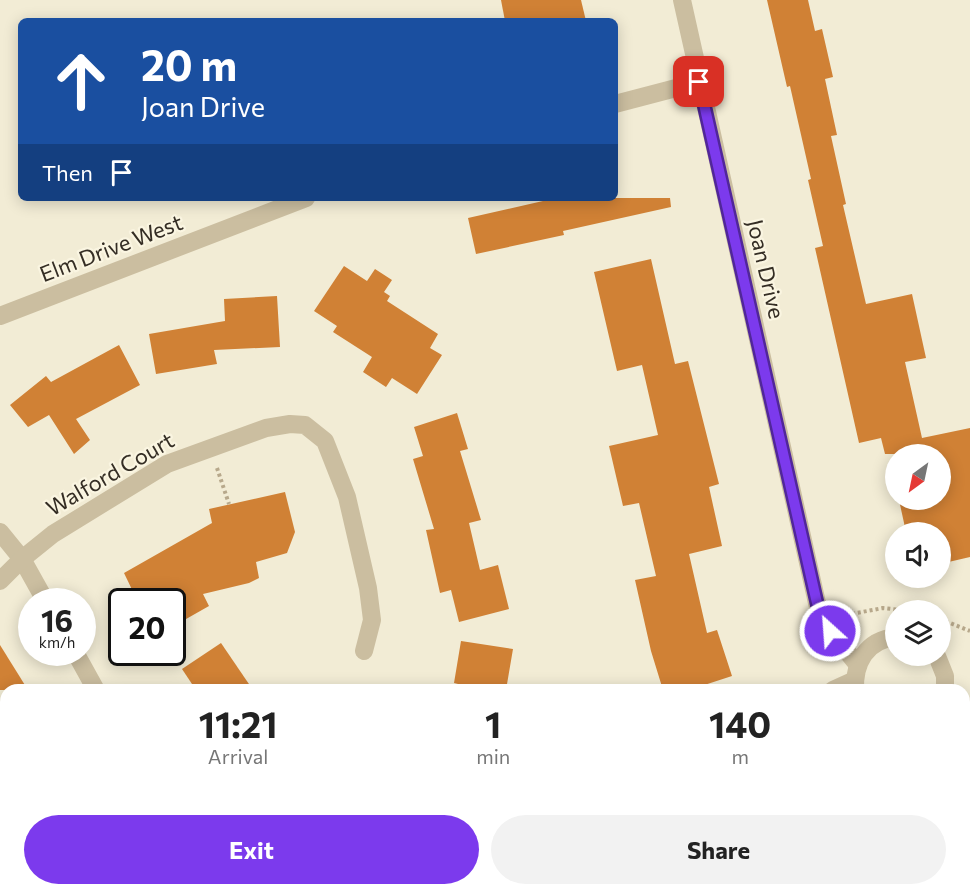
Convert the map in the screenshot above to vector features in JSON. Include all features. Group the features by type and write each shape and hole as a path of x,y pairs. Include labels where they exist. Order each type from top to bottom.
{"street":[{"name":"Joan Drive","path":"682,0 822,621"},
{"path":"618,103 699,82"},
{"name":"Elm Drive West","path":"0,316 298,201"},
{"name":"Walford Court","path":"0,582 22,559 52,534 167,464 211,447 248,437 266,428 290,424 305,425 325,441 347,497 368,588 372,620 364,651"},
{"path":"0,532 22,559 38,588"},
{"path":"822,621 856,678"},
{"path":"856,678 863,655 871,646 885,639"},
{"path":"83,666 93,684"},
{"path":"941,666 945,684"}],"path":[{"path":"211,447 229,504"},
{"path":"822,621 885,608"},
{"path":"951,623 970,631"}],"building":[{"path":"501,0 581,0 585,18 504,18"},
{"path":"767,0 808,0 815,31 822,29 833,77 825,79 837,135 831,136 846,204 843,205 866,304 912,294 926,358 905,362 922,438 970,428 970,557 951,561 951,522 904,522 901,510 951,510 951,444 885,444 885,454 881,438 859,443 815,248 823,246 808,180 811,179 790,86 787,87"},
{"path":"670,198 671,207 563,231 564,235 476,254 468,218 543,201"},
{"path":"651,259 675,364 688,361 719,484 709,487 722,546 689,554 707,633 717,630 732,676 707,684 661,684 651,651 635,580 656,576 639,503 623,506 609,446 658,435 642,365 617,371 594,272"},
{"path":"344,266 367,281 375,269 392,280 384,292 390,296 387,301 438,334 430,348 442,355 417,394 392,378 386,387 363,372 372,357 333,332 337,326 314,311"},
{"path":"277,296 280,347 214,350 217,364 156,374 149,334 225,321 224,299"},
{"path":"119,345 140,385 76,419 90,440 74,454 49,415 28,427 10,405 46,376 51,382"},
{"path":"457,413 468,449 460,451 481,520 469,523 480,570 498,565 509,609 459,622 451,590 440,593 426,530 434,529 413,459 423,456 414,427"},
{"path":"285,492 295,532 287,553 256,562 259,578 249,583 203,594 209,606 186,619 186,588 131,588 124,573 212,523 209,509"},
{"path":"461,641 513,649 507,684 454,683"},
{"path":"221,643 249,684 192,684 182,669"},
{"path":"0,645 24,684 0,684"}],"route":[{"path":"699,82 817,603 822,621 830,631"}]}
